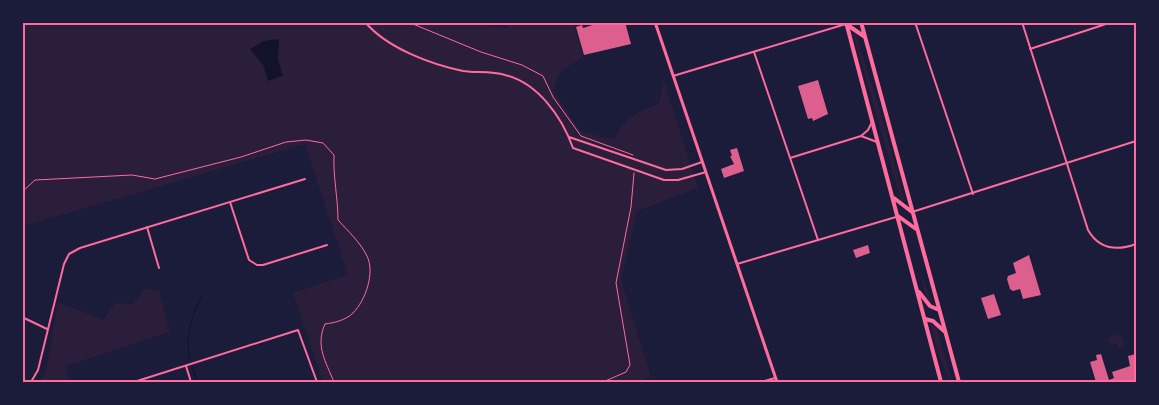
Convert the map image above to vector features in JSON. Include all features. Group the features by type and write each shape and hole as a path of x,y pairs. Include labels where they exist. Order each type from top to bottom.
{"highway":[{"path":"861,22 959,382"},
{"path":"846,23 864,37"},
{"path":"846,23 942,382"},
{"path":"892,196 903,207 912,212"},
{"path":"898,216 916,229"},
{"path":"917,290 930,306 939,310"},
{"path":"925,319 933,321 946,332"}],"main road":[{"path":"655,22 777,382"}],"street":[{"path":"365,22 389,45 454,68 505,75 526,84 546,102 568,136 573,148 656,178 671,180 706,172"},
{"path":"915,22 974,194"},
{"path":"1022,22 1086,226 1092,237 1111,248 1124,248 1136,244"},
{"path":"1030,49 1112,22"},
{"path":"673,76 846,23"},
{"path":"754,52 818,240"},
{"path":"790,158 861,136 868,130 872,121"},
{"path":"568,136 666,170 682,169 702,162"},
{"path":"861,136 878,142"},
{"path":"912,212 974,194 1136,141"},
{"path":"31,382 38,370 64,264 69,254 80,248 305,179"},
{"path":"230,202 250,260 254,264 263,265 327,245"},
{"path":"737,264 898,216"},
{"path":"147,227 159,268"},
{"path":"22,317 47,329"},
{"path":"134,382 298,330 317,382"},
{"path":"186,365 191,382"},
{"path":"761,382 776,378"}],"path":[{"path":"408,22 543,76 552,97 575,131 581,136 630,153 633,160"},
{"path":"22,192 35,180 132,175 155,179 241,157 286,142 306,140 323,143 334,155 333,175 338,220 356,240 367,256 372,269 364,297 353,314 337,322 325,324 320,334 320,344 334,382"},
{"path":"603,382 626,372 630,365 616,283 634,188 634,170"}],"shaded area":[{"path":"465,22 507,29 508,23 574,23 583,57 560,72 553,90 580,131 615,140 626,121 659,103 664,81 698,188 637,211 621,280 651,377 633,382 323,382 293,293 348,275 305,144 24,226 23,230 23,23"},
{"path":"855,33 881,113 904,199 901,201 853,34"},
{"path":"279,39 278,60 283,76 268,81 263,65 250,49 264,41"},
{"path":"918,266 932,302 930,303 926,297"},
{"path":"145,288 159,290 170,332 65,366 70,382 37,382 46,372 58,302 103,320 115,303 133,304"},
{"path":"931,325 934,325 938,331 952,382 950,382 937,351"},
{"path":"1120,334 1125,347 1118,348 1117,344 1110,345 1107,338"}],"building":[{"path":"602,22 625,22 631,44 584,55 576,27 582,25 583,28"},
{"path":"818,80 828,114 813,121 812,118 808,119 798,86"},
{"path":"737,148 744,171 724,178 721,169 734,164 730,156 732,156 730,150"},
{"path":"868,245 870,253 856,258 853,250"},
{"path":"1029,255 1041,295 1023,299 1020,289 1013,291 1010,289 1007,279 1008,276 1016,273 1013,263"},
{"path":"994,294 1001,315 988,319 981,298"},
{"path":"1101,354 1109,380 1114,378 1112,372 1130,366 1128,356 1136,354 1136,382 1096,382 1090,362 1097,360 1096,355"}],"waterway":[{"path":"190,360 188,343 190,327 202,295"},
{"path":"192,367 198,382"}]}
